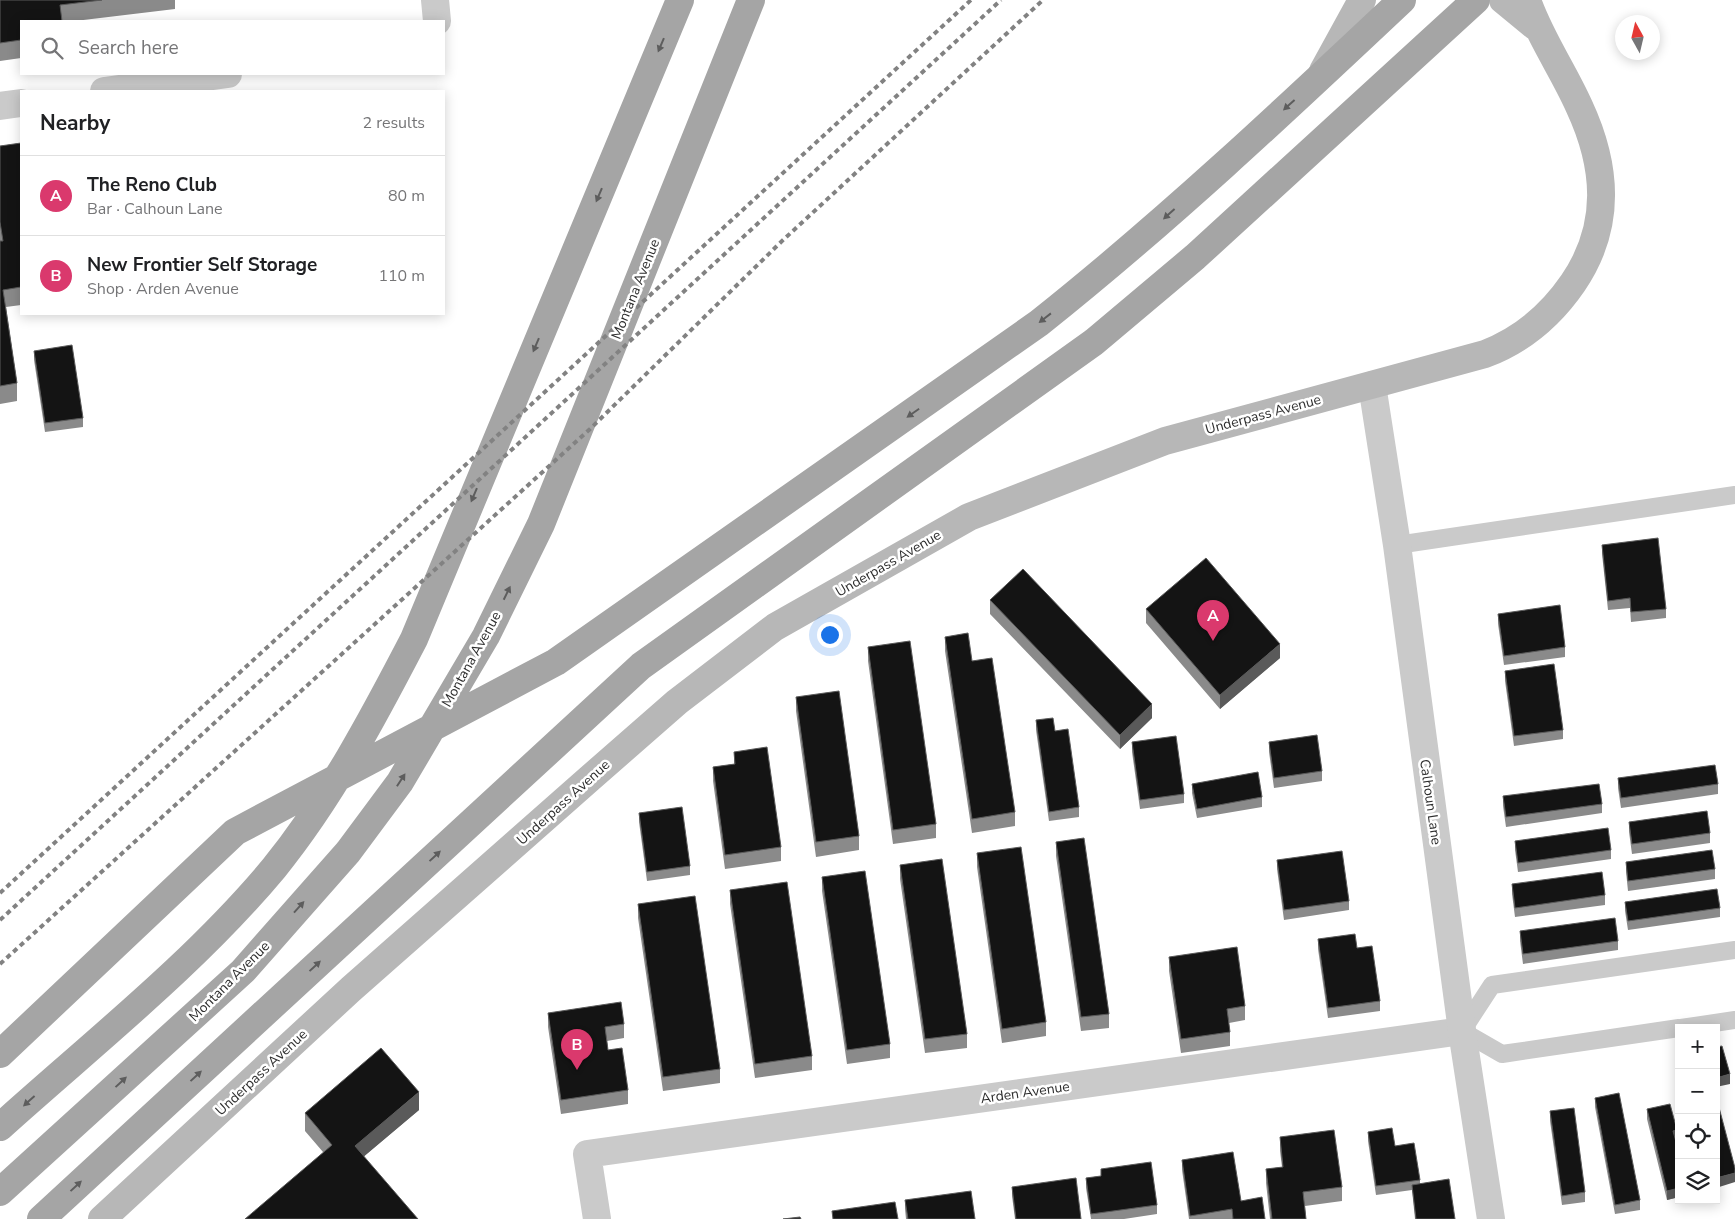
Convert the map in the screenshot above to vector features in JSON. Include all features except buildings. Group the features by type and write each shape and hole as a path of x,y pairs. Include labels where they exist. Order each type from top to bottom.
{"main road":[{"path":"0,1127 207,942 274,868 316,811 377,711 414,639 680,0"},
{"name":"Montana Avenue","path":"0,1192 243,971 348,852 405,774 486,636 541,524 751,0"},
{"path":"1320,77 1362,0"},
{"path":"0,1054 235,832 556,662 992,358 1100,274 1320,77 1402,0"},
{"path":"40,1219 641,666 1094,342 1202,251 1476,0"},
{"name":"Underpass Avenue","path":"1502,0 1536,27"},
{"name":"Underpass Avenue","path":"102,1219 351,989 589,779 677,702 775,627 969,517 1165,441 1476,356 1504,346 1538,322 1562,298 1592,250 1600,214 1599,166 1579,106 1536,27 1527,0"}],"street":[{"path":"435,0 437,20"},
{"path":"111,90 221,75"},
{"path":"0,106 20,103"},
{"name":"Calhoun Lane","path":"1372,385 1397,545 1462,1031 1491,1219"},
{"name":"Arden Avenue","path":"597,1219 587,1154 1462,1031"}],"lane":[{"path":"1397,545 1735,495"},
{"path":"1675,1029 1502,1054 1462,1031 1492,984 1735,950"},
{"path":"1708,1024 1735,1020"}],"railway":[{"path":"0,893 971,0"},
{"path":"0,920 1001,0"},
{"path":"0,964 590,429 782,241 1043,0"}],"place":[{"name":"The Reno Club","path":"1213,641"},
{"name":"New Frontier Self Storage","path":"577,1070"}]}
